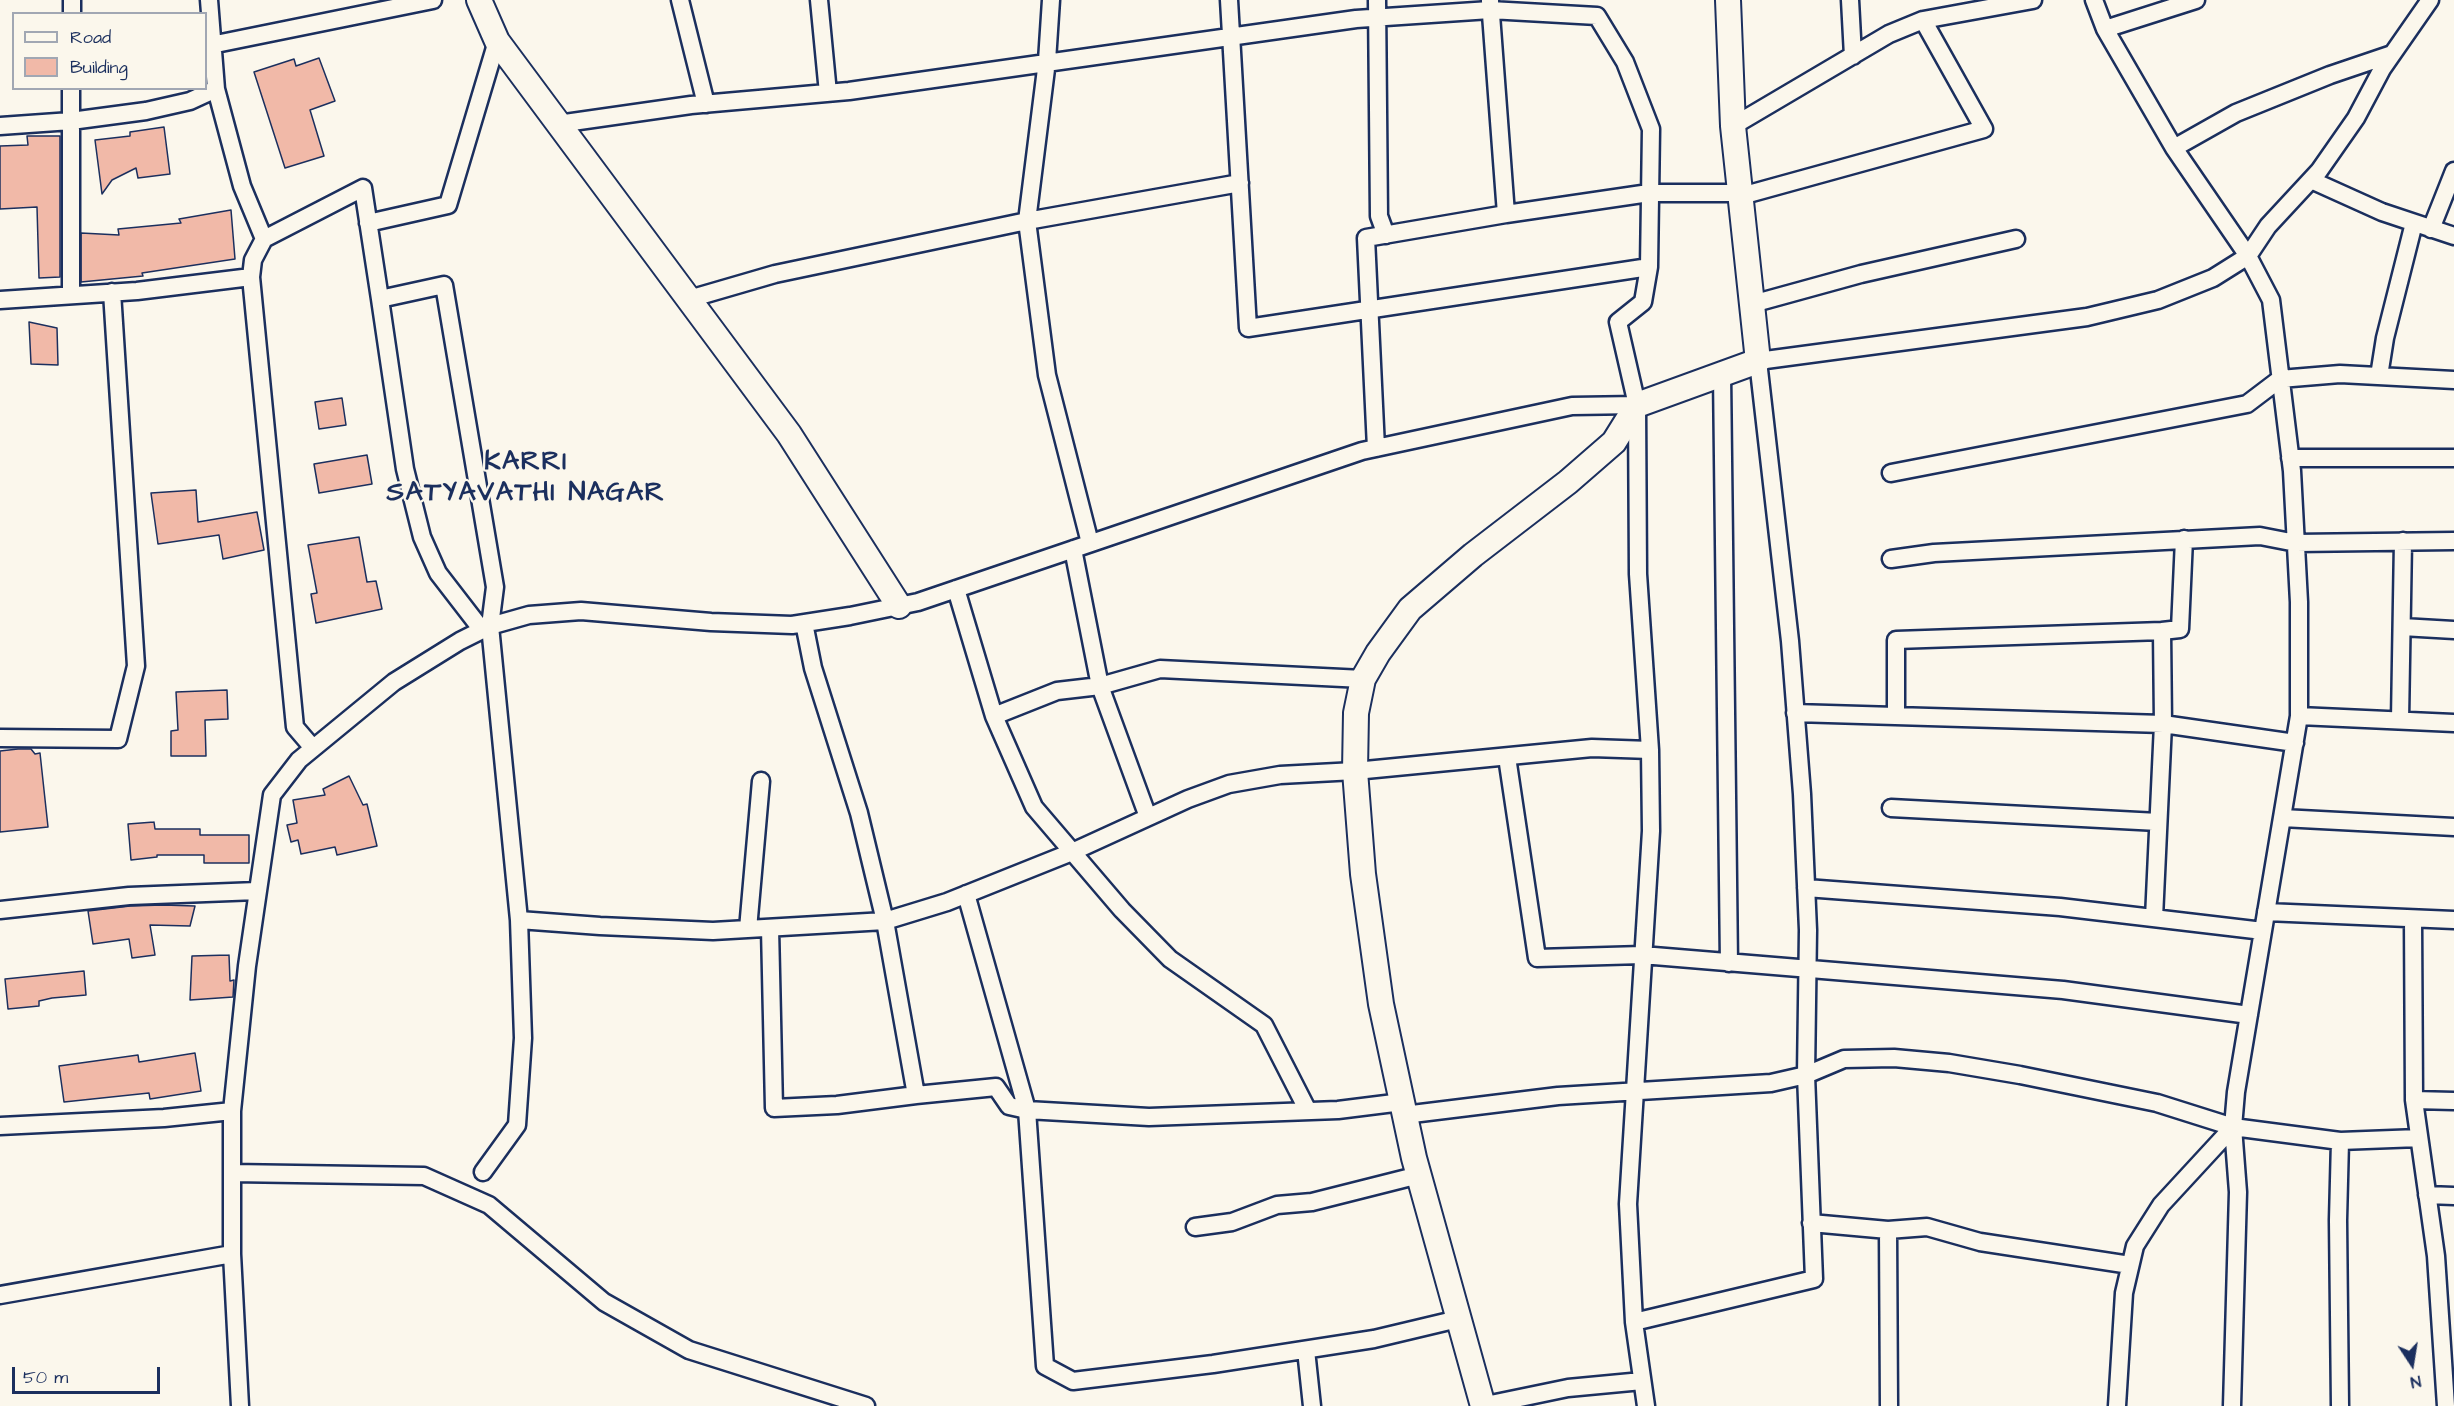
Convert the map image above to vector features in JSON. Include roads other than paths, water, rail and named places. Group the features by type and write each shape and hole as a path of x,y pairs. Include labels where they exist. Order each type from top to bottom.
{"main road":[{"path":"479,0 497,41 789,434 899,606"},
{"path":"1482,1406 1419,1175 1381,1004 1363,874 1355,771 1356,713 1362,679 1378,652 1410,609 1473,555 1568,482 1614,442 1637,405 1758,362 1733,126 1728,0"}],"street":[{"path":"209,0 216,89 242,186 264,239"},
{"path":"211,45 433,0"},
{"path":"680,0 706,104"},
{"path":"819,0 828,93"},
{"path":"1051,0 1047,61 1027,221 1047,375 1090,543"},
{"path":"1229,0 1233,36 1248,328 1649,267"},
{"path":"1377,0 1379,216 1386,235"},
{"path":"1850,0 1853,56"},
{"path":"1733,126 1889,34 1923,20 2033,0"},
{"path":"2094,0 2105,29 2174,148 2248,256 2271,300 2290,458 2299,602 2299,716 2249,1015 2233,1127 2238,1192 2232,1406"},
{"path":"2105,29 2196,0"},
{"path":"1634,1322 1814,1279 1806,1075 1806,888 1796,713 1758,362 2087,317 2158,300 2213,278 2248,256 2268,226 2311,180 2356,118 2392,54 2430,0"},
{"path":"558,124 706,104 828,93 1233,36 1490,5 1597,16 1625,62 1651,129 1649,267 1643,302 1617,322 1637,405 1638,574 1650,750 1651,831 1628,1204 1634,1322 1646,1406"},
{"path":"1490,5 1506,214"},
{"path":"1376,448 1366,238 1649,193 1752,193 1984,129 1923,20"},
{"path":"368,223 448,205 497,41"},
{"path":"2174,148 2236,113 2330,75 2392,54"},
{"path":"0,126 71,121 146,111 190,101 216,89"},
{"path":"71,90 71,295"},
{"path":"2431,229 2454,171"},
{"path":"2311,180 2333,192 2454,236"},
{"path":"689,299 775,274 1027,221 1240,183"},
{"path":"313,748 295,727 251,278 253,260 264,239 363,188 405,469 422,537 438,573 486,628"},
{"path":"2379,376 2385,338 2414,223"},
{"path":"1752,304 1861,274 2016,238"},
{"path":"0,300 112,292 251,278"},
{"path":"380,299 444,285 495,587 486,628 519,920 523,1038 517,1125 483,1172"},
{"path":"0,738 118,739 136,666 112,292"},
{"path":"1722,374 1729,963"},
{"path":"1891,473 2247,404 2280,379 2340,374 2454,380"},
{"path":"240,1406 232,1254 232,1111 257,891 272,795 298,760 394,682 486,628 528,615 581,611 711,622 804,623 899,606 1376,448 1572,406 1637,405"},
{"path":"2290,458 2454,458"},
{"path":"1891,559 1934,553 2260,536 2296,543 2454,541"},
{"path":"1896,716 1896,639 2180,629 2184,539"},
{"path":"2400,720 2403,541"},
{"path":"1073,549 1100,686 1148,817"},
{"path":"956,589 994,716 1034,807 1170,959 1264,1024 1308,1111"},
{"path":"804,623 813,668 859,813 885,921 916,1095"},
{"path":"2402,627 2454,630"},
{"path":"2154,918 2163,724 2162,631"},
{"path":"994,716 1057,691 1100,686 1160,669 1362,679"},
{"path":"1796,713 2163,724 2295,743"},
{"path":"2299,716 2454,723"},
{"path":"519,920 713,931 885,921 966,894 1072,852 1148,817 1229,784 1280,775 1355,771 1592,748 1650,750"},
{"path":"1507,757 1537,958 1642,955 2063,990 2249,1015"},
{"path":"748,929 761,781"},
{"path":"1891,808 2158,822"},
{"path":"2283,818 2454,827"},
{"path":"1806,888 2060,907 2263,931"},
{"path":"0,910 129,896 257,891"},
{"path":"966,894 1027,1110 1045,1366 1072,1380 1213,1364 1374,1340 1458,1319"},
{"path":"2266,912 2454,920"},
{"path":"2414,919 2414,1100 2436,1256 2446,1406"},
{"path":"770,928 774,1108 837,1105 996,1087 1009,1106 1027,1110 1149,1117 1403,1108 1771,1083 1806,1075 1844,1059 1894,1058 1949,1063 2157,1104 2233,1127 2340,1141 2419,1138"},
{"path":"2414,1100 2454,1101"},
{"path":"0,1126 164,1118 232,1111"},
{"path":"2117,1406 2124,1293 2134,1246 2161,1205 2233,1127"},
{"path":"2340,1141 2338,1220 2340,1406"},
{"path":"232,1173 424,1176 489,1205 604,1302 689,1350 866,1406"},
{"path":"1195,1227 1232,1222 1277,1205 1312,1202 1419,1175"},
{"path":"2427,1195 2454,1196"},
{"path":"1811,1223 1888,1230 1927,1227 1980,1242 2130,1265"},
{"path":"1888,1230 1889,1406"},
{"path":"0,1295 232,1254"},
{"path":"1306,1350 1312,1406"},
{"path":"1482,1406 1568,1388 1642,1381"}],"district":[{"name":"KARRI SATYAVATHI NAGAR","path":"526,478"}]}
